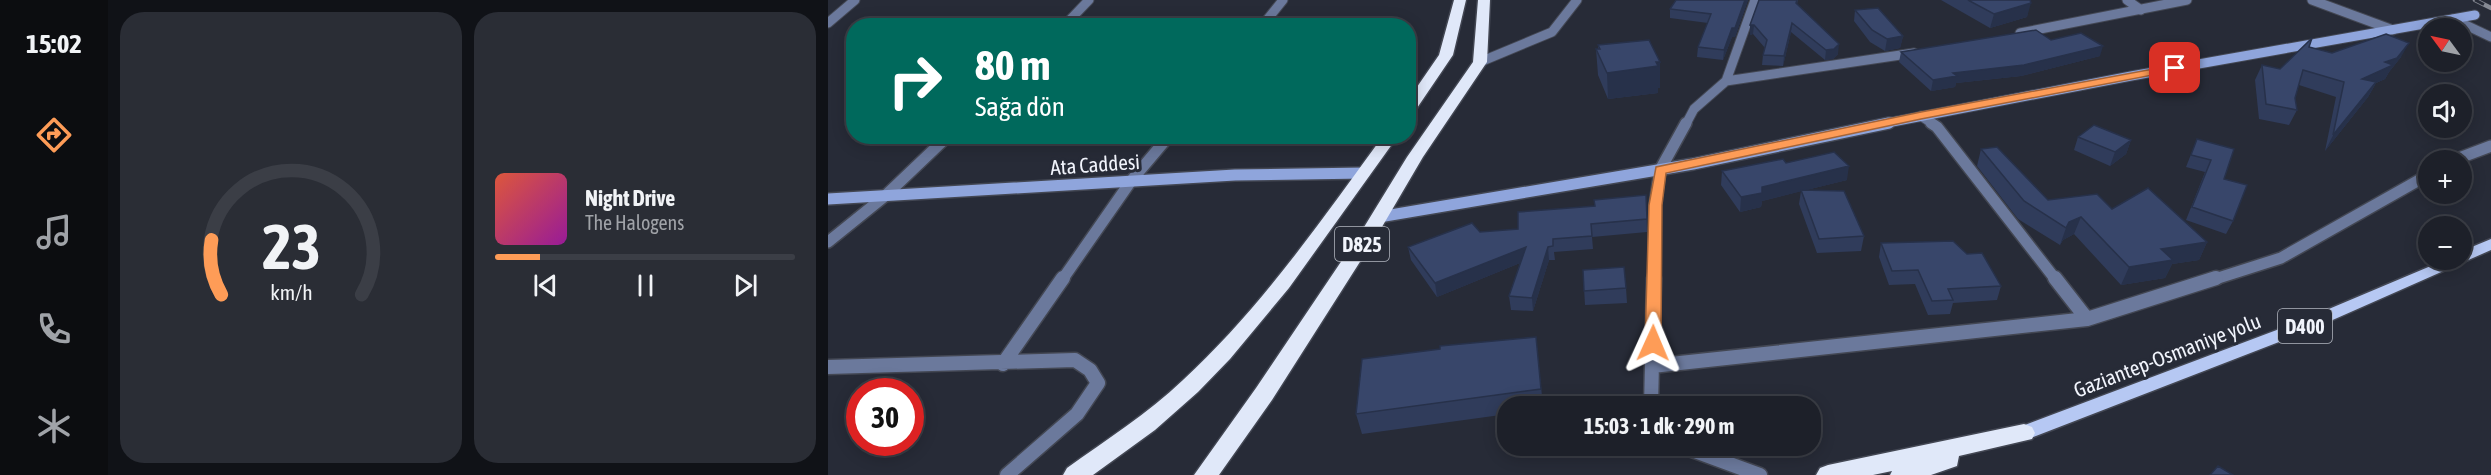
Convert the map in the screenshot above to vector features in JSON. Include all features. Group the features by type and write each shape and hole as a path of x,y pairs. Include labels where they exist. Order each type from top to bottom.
{"highway":[{"path":"1416,99 1446,55 1460,0"},
{"name":"D825","path":"1206,475 1264,394 1379,217 1415,157 1479,62 1484,0"},
{"name":"D825","path":"1075,475 1157,416 1204,371 1260,310 1385,144"},
{"name":"D400","path":"1828,475 2024,433"},
{"name":"D400","path":"1902,475 2024,433"}],"main road":[{"path":"2472,253 2491,244"},
{"name":"Gaziantep-Osmaniye yolu","path":"2024,433 2304,326 2434,270"}],"street":[{"path":"828,22 855,0"},
{"path":"1072,18 1089,0"},
{"path":"1268,18 1283,0"},
{"path":"1479,62 1552,32 1577,0"},
{"path":"1649,396 1655,205 1660,170 1694,109 1726,81 1755,0"},
{"path":"2127,0 2141,10"},
{"path":"2014,34 2187,0"},
{"path":"2312,0 2393,30"},
{"path":"2458,18 2475,15"},
{"path":"1379,217 1660,170 1921,116 2418,25"},
{"path":"2472,28 2491,37"},
{"path":"1726,81 1921,51"},
{"path":"1921,116 1937,127 2087,319"},
{"path":"828,242 885,196 940,144"},
{"path":"1003,363 1131,181 1161,144"},
{"path":"2472,153 2491,146"},
{"name":"Ata Caddesi","path":"828,200 1131,181 1365,173"},
{"path":"1652,366 2087,319 2281,258 2418,181"},
{"path":"828,367 1075,360 1090,370 1098,383 1077,414 1007,475"},
{"path":"1708,456 1760,475"}],"building":[{"path":"1676,0 1745,0 1724,50 1698,47 1711,14 1670,9"},
{"path":"1759,0 1797,0 1796,3 1839,44 1834,49 1826,50 1792,23 1784,56 1763,55 1767,40 1754,25 1750,25"},
{"path":"1968,0 2030,0 2031,3 1994,14"},
{"path":"1878,8 1903,36 1887,39 1872,30 1855,10"},
{"path":"2036,30 2051,40 2081,33 2103,46 2024,65 1953,73 1957,76 1933,80 1901,52"},
{"path":"2386,34 2409,43 2397,58 2385,62 2393,65 2362,79 2376,82 2333,135 2344,82 2303,70 2295,98 2297,110 2266,104 2262,65 2280,69 2312,38 2309,47 2332,53"},
{"path":"1649,40 1660,62 1656,62 1658,66 1607,73 1596,49 1600,49 1598,45"},
{"path":"2094,125 2131,140 2115,152 2078,137"},
{"path":"2197,139 2234,149 2224,179 2247,185 2233,221 2192,207 2211,160 2191,155"},
{"path":"1997,147 2048,200 2097,194 2112,209 2148,188 2207,242 2161,249 2173,260 2129,267 2081,217 2069,222 2066,228 2024,201 1981,149"},
{"path":"1834,152 1849,166 1762,187 1762,193 1741,197 1722,171 1783,159 1786,163"},
{"path":"1801,190 1844,191 1864,236 1819,239"},
{"path":"1646,195 1647,219 1591,224 1592,236 1553,239 1553,246 1548,247 1532,298 1509,296 1526,247 1435,283 1408,247 1472,223 1480,232 1518,229 1518,212 1595,206 1594,200"},
{"path":"1953,241 1967,254 1982,253 2001,286 1948,289 1953,300 1932,301 1918,270 1892,271 1881,243"},
{"path":"1624,267 1626,288 1584,291 1583,270"},
{"path":"1536,337 1541,389 1356,414 1362,359 1440,349 1440,346"},
{"path":"2218,466 2233,475 2210,475"}],"railway":[{"path":"2475,0 2491,8"}],"route":[{"path":"1653,343 1655,205 1660,170 1921,116 2175,68"}]}
